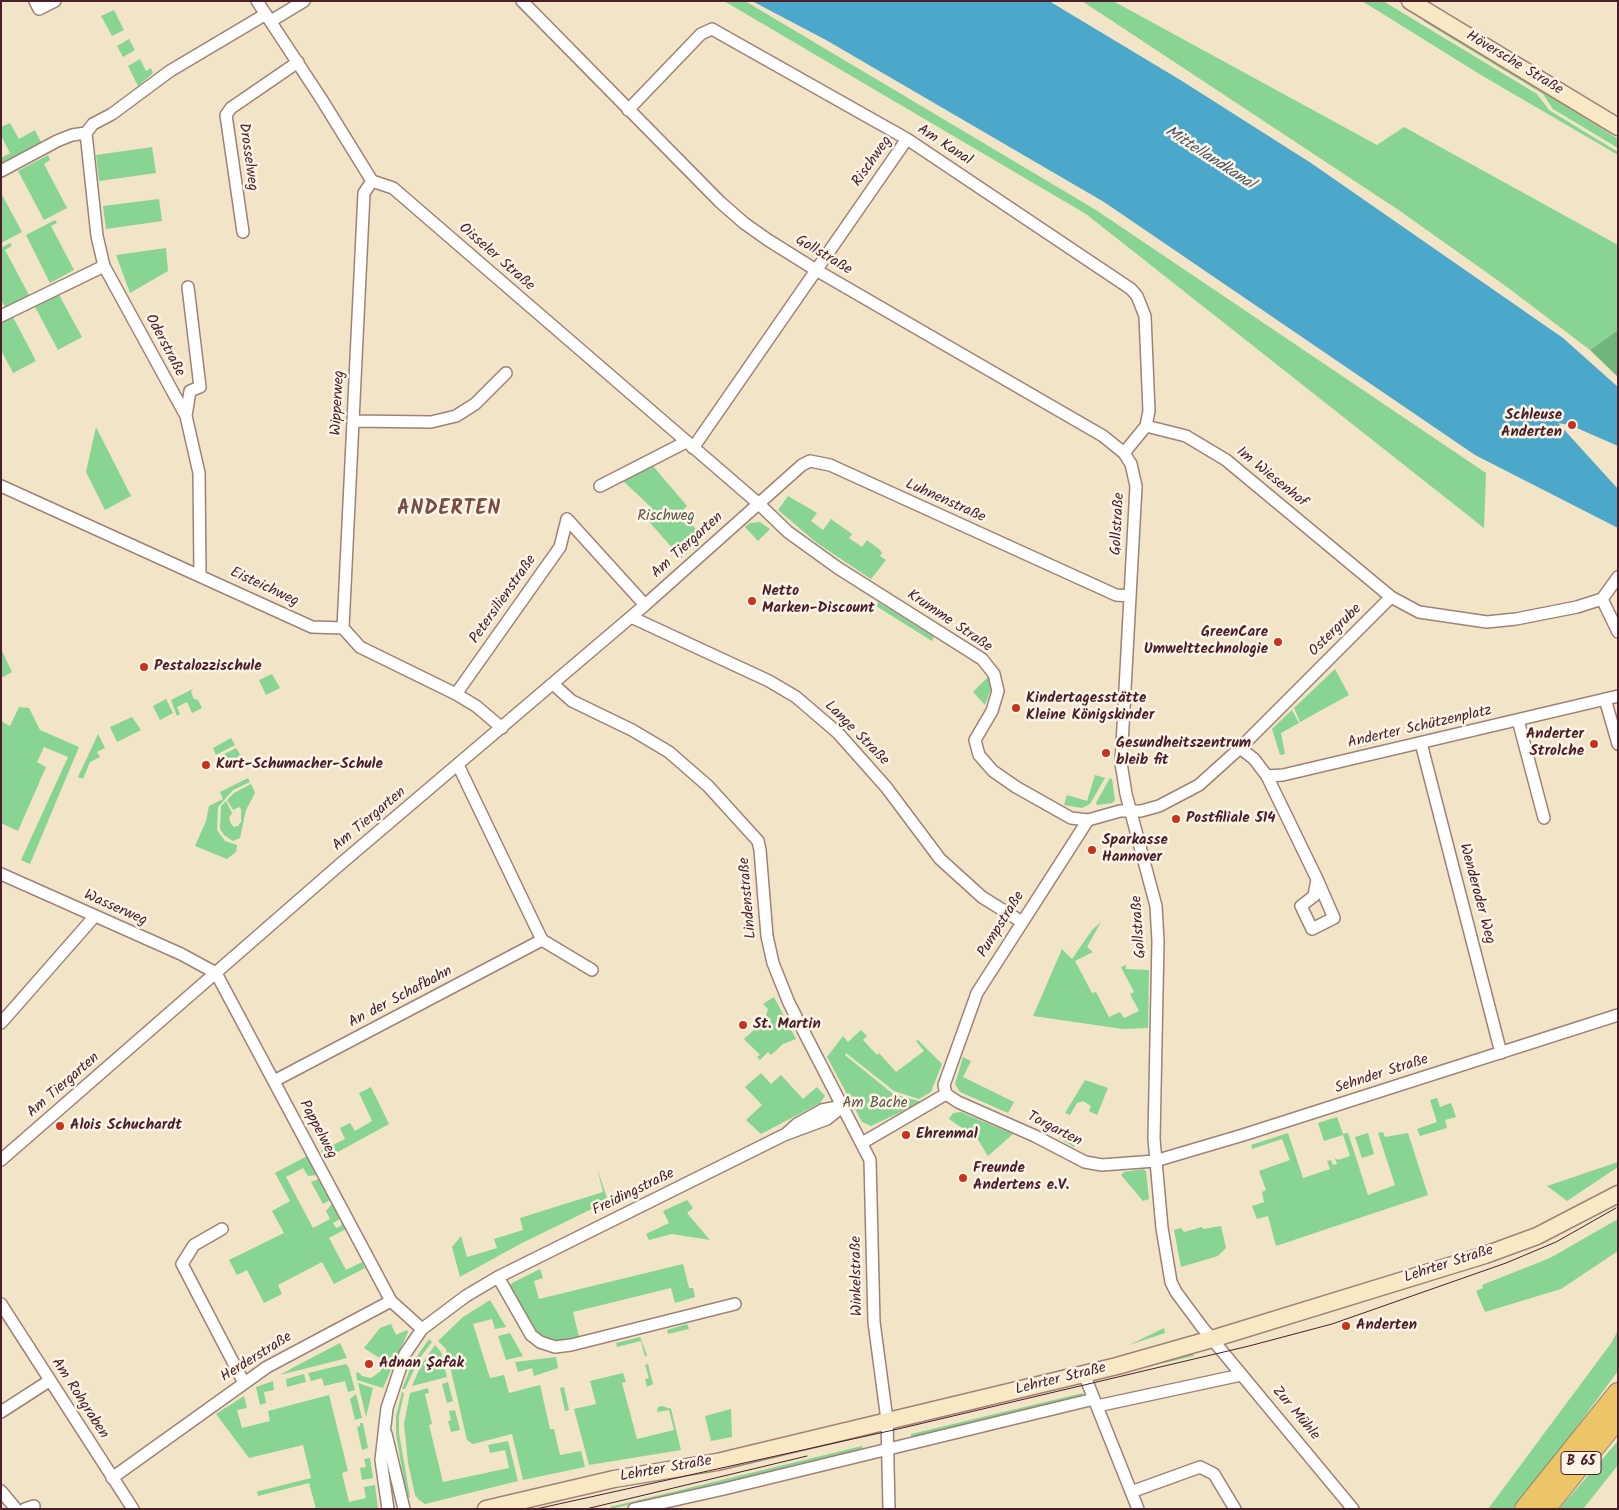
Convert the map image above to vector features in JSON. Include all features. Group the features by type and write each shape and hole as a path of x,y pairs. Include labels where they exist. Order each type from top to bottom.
{"highway":[{"name":"B 65","path":"1525,1509 1618,1393"},
{"name":"B 65","path":"1545,1509 1618,1418"}],"main road":[{"name":"Höversche Straße","path":"1410,1 1618,127"},
{"name":"Lehrter Straße","path":"486,1509 614,1479 717,1462 1084,1374 1212,1339 1485,1255 1537,1236 1618,1194"}],"street":[{"path":"35,1 39,9 55,1"},
{"path":"258,1 372,181"},
{"path":"1,171 57,141 72,135 86,134 93,124 112,114 170,71 268,17 304,1"},
{"name":"Gollstraße","path":"522,1 628,110 744,223 816,270 1104,436 1124,453 1131,464 1136,486 1121,749 1122,770 1130,810 1148,867 1156,906 1158,941 1154,1118 1155,1161 1162,1228 1171,1282 1185,1306 1212,1339"},
{"name":"Am Kanal","path":"628,110 701,34 712,29 907,139 1115,278 1137,296 1144,316 1149,411 1146,426"},
{"name":"Drosselweg","path":"243,232 226,115 231,108 298,62"},
{"name":"Oderstraße","path":"86,134 97,236 104,266 186,416 199,473 200,575"},
{"name":"Rischweg","path":"600,486 690,445 816,270 907,139"},
{"name":"Wipperweg","path":"343,628 364,193 372,181"},
{"name":"Oisseler Straße","path":"372,181 393,188 759,504"},
{"path":"1,316 104,266"},
{"path":"186,416 190,390 200,387 188,287"},
{"path":"353,422 431,422 456,416 475,404 506,373"},
{"path":"1124,453 1146,426"},
{"name":"Im Wiesenhof","path":"1146,426 1186,436 1226,460 1391,597"},
{"name":"Luhnenstraße","path":"759,504 802,465 810,462 820,462 1116,596 1130,596"},
{"name":"Eisteichweg","path":"1,486 312,627 343,628"},
{"name":"Am Tiergarten","path":"1,1160 645,605 759,504"},
{"name":"Krumme Straße","path":"759,504 788,532 838,568 982,659 994,674 998,691 992,710 976,740 979,755 993,771 1028,795 1072,818 1088,820"},
{"name":"Petersilienstraße","path":"456,694 560,547 567,519 645,605"},
{"path":"1391,597 1419,612 1487,622 1516,619 1577,607 1602,599 1615,581"},
{"name":"Ostergrube","path":"1130,810 1138,811 1158,806 1184,794 1212,775 1391,597"},
{"path":"1602,599 1618,632"},
{"name":"Lange Straße","path":"631,617 769,681 796,697 838,733 874,773 940,859 982,897 1022,922"},
{"path":"343,628 360,647 456,694 476,706 502,728"},
{"name":"Lindenstraße","path":"553,684 572,701 632,730 692,770 758,841 767,936 773,962 786,996 859,1138"},
{"name":"Anderter Schützenplatz","path":"1267,776 1282,775 1618,696"},
{"path":"1605,700 1618,744"},
{"path":"1518,720 1544,818"},
{"name":"Wenderoder Weg","path":"1421,743 1501,1053"},
{"path":"1240,748 1254,759 1267,776 1317,879"},
{"path":"458,765 542,940 592,970"},
{"path":"1088,820 1130,810"},
{"name":"Pumpstraße","path":"946,1094 944,1085 977,994 1088,820"},
{"name":"Wasserweg","path":"1,874 180,954 216,973"},
{"path":"1,1023 94,917"},
{"name":"An der Schafbahn","path":"274,1081 542,940"},
{"name":"Pappelweg","path":"216,973 390,1301"},
{"name":"Sehnder Straße","path":"1155,1161 1243,1136 1618,1015"},
{"path":"859,1138 946,1094"},
{"name":"Torgarten","path":"946,1094 958,1102 1035,1136 1085,1162 1102,1165 1155,1161"},
{"name":"Freidingstraße","path":"388,1509 381,1460 386,1408 402,1361 422,1329 466,1296 498,1277 784,1135 796,1124 822,1110 843,1106"},
{"name":"Winkelstraße","path":"859,1138 870,1160 874,1322 887,1420 889,1509"},
{"path":"222,1229 194,1245 182,1264 244,1383"},
{"path":"498,1277 531,1335 540,1342 555,1347 571,1345 735,1304"},
{"path":"390,1301 422,1329"},
{"name":"Herderstraße","path":"112,1478 244,1383 299,1349 390,1301"},
{"name":"Am Rohgraben","path":"1,1304 133,1509"},
{"name":"Zur Mühle","path":"1212,1339 1353,1509"},
{"path":"1084,1374 1138,1509"},
{"name":"Lehrter Straße","path":"634,1509 724,1489 888,1448 1096,1402 1241,1375"},
{"path":"1,1412 50,1381"},
{"name":"Freidingstraße","path":"385,1429 404,1509"},
{"path":"1131,1492 1200,1467 1214,1474 1235,1509"},
{"path":"1,1491 16,1509"}],"green space":[{"path":"724,1 745,1 1096,210 1486,473 1484,528 1086,214"},
{"path":"1082,1 1113,1 1377,145 1404,127 1618,245 1618,330 1590,350 1507,287 1400,211"},
{"path":"1362,1 1383,1 1537,94 1549,110 1618,152 1618,155 1481,75"},
{"path":"114,10 124,30 112,36 101,16"},
{"path":"1426,20 1618,139 1618,148 1553,109 1543,94 1423,21"},
{"path":"129,39 135,50 123,57 117,46"},
{"path":"140,59 146,71 151,68 153,73 138,86 128,66"},
{"path":"10,123 19,139 35,130 42,144 1,166 1,158 10,153 1,136 1,127"},
{"path":"152,147 156,173 99,181 96,155"},
{"path":"48,155 50,160 44,164 67,208 44,220 18,171"},
{"path":"1,193 22,232 1,243"},
{"path":"159,199 162,221 106,229 103,206"},
{"path":"55,220 57,223 51,226 74,270 50,283 26,235"},
{"path":"10,243 12,246 5,250 29,295 5,307 1,300 1,248"},
{"path":"166,248 168,271 130,293 116,255"},
{"path":"58,293 82,337 58,350 34,305"},
{"path":"13,317 36,361 13,373 1,350 1,323"},
{"path":"1618,330 1618,377 1590,350"},
{"path":"96,427 131,496 105,510 86,472"},
{"name":"Rischweg","path":"653,466 687,506 681,512 700,534 697,544 681,558 645,517 652,508 623,481"},
{"path":"788,496 817,513 811,521 823,530 831,519 852,534 849,538 862,547 867,540 879,549 882,553 880,556 886,560 871,579 817,543 778,510"},
{"path":"760,522 770,529 758,541 745,527 750,523"},
{"path":"878,602 934,637 932,641 876,606"},
{"path":"1,649 12,672 1,678"},
{"path":"1335,669 1349,695 1300,722 1294,708"},
{"path":"272,674 280,688 266,695 259,680"},
{"path":"989,676 991,689 985,705 973,692"},
{"path":"193,689 191,692 194,699 198,700 202,708 192,713 187,702 177,707 180,714 177,716 171,700"},
{"path":"166,699 173,713 160,720 153,706"},
{"path":"19,707 29,708 40,730 79,747 30,864 21,860 68,757 44,747 37,762 46,767 18,831 1,823 1,721 10,726"},
{"path":"1292,710 1299,723 1281,733 1285,754 1280,755 1272,729"},
{"path":"132,717 141,730 117,742 110,727"},
{"path":"1370,733 1375,743 1357,748 1355,741"},
{"path":"98,734 105,748 97,752 100,757 90,762 83,779 78,777"},
{"path":"231,738 235,745 216,755 213,748"},
{"path":"236,748 241,756 218,767 215,759"},
{"path":"1095,775 1105,778 1090,804 1082,808 1064,805 1067,795 1087,801"},
{"path":"248,778 250,782 233,790 218,807 217,830 225,841 237,845 236,852 227,859 195,846 206,821 209,806 223,799 220,792"},
{"path":"1110,778 1112,779 1115,800 1112,803 1097,805 1096,803"},
{"path":"251,784 255,793 246,810 240,838 233,841 224,835 220,829 221,806 226,801 232,813 229,818 231,824 234,827 238,826 241,822 241,809 239,807 233,810 227,800 234,793"},
{"path":"1101,922 1087,947 1093,952 1075,961 1092,993 1096,992 1109,1017 1120,1012 1124,1018 1139,1011 1130,994 1134,992 1121,967 1126,965 1126,969 1149,970 1148,1028 1123,1029 1033,1016 1062,949 1072,959 1092,930"},
{"path":"774,997 796,1039 783,1044 771,1055 768,1052 760,1060 757,1057 760,1055 744,1039 757,1027 755,1024 766,1016 768,1009 763,1004"},
{"name":"Am Bache","path":"861,1030 867,1036 863,1040 877,1055 879,1053 896,1072 924,1051 916,1041 918,1040 942,1064 931,1092 919,1099 894,1091 846,1053 845,1055 893,1094 922,1102 871,1126 862,1122 827,1057 843,1036 848,1042"},
{"path":"963,1057 971,1061 963,1077 1014,1102 1008,1113 960,1092 955,1084"},
{"path":"761,1073 771,1084 781,1075 803,1099 817,1087 825,1096 820,1103 761,1134 746,1120 762,1105 745,1087"},
{"path":"1085,1080 1108,1088 1097,1115 1089,1111 1091,1106 1083,1101 1077,1103 1070,1115 1065,1113"},
{"path":"371,1087 389,1124 325,1159 321,1151 345,1139 340,1128 350,1123 355,1131 372,1121 359,1093"},
{"path":"1437,1098 1440,1107 1451,1103 1456,1117 1445,1120 1447,1128 1420,1136 1417,1129 1437,1122 1430,1100"},
{"path":"961,1112 1013,1134 988,1156 977,1138 949,1119 953,1113"},
{"path":"1337,1117 1343,1134 1348,1133 1368,1195 1395,1185 1378,1133 1383,1132 1385,1137 1408,1133 1428,1195 1276,1246 1268,1216 1257,1219 1252,1206 1264,1202 1262,1192 1266,1190 1259,1171 1290,1160 1282,1139 1252,1149 1251,1145 1288,1133 1303,1178 1330,1169 1327,1161 1331,1160 1333,1165 1337,1164 1335,1158 1338,1160 1350,1156 1343,1135 1324,1141 1318,1123"},
{"path":"1066,1128 1080,1136 1074,1147 1059,1138"},
{"path":"1368,1133 1374,1154 1362,1158 1355,1137"},
{"path":"307,1156 317,1175 308,1176 303,1168 286,1177 313,1228 330,1219 326,1211 332,1204 340,1219 333,1223 336,1228 341,1226 342,1222 346,1229 329,1238 346,1270 362,1262 365,1268 334,1284 322,1262 278,1285 282,1294 264,1303 247,1270 237,1275 229,1260 284,1233 272,1211 290,1201 275,1173"},
{"path":"1618,1162 1618,1167 1567,1201 1547,1186"},
{"path":"597,1168 608,1201 520,1244 460,1277 452,1247 461,1236 467,1257 497,1248 494,1239 523,1230 520,1218 603,1192"},
{"path":"1143,1169 1146,1171 1149,1199 1143,1201 1121,1175 1124,1172"},
{"path":"319,1179 330,1200 323,1204 311,1182"},
{"path":"687,1200 693,1208 687,1213 710,1240 672,1234 649,1240 646,1234 669,1223 663,1211"},
{"path":"1618,1219 1618,1251 1561,1289 1485,1312 1476,1291 1483,1288 1482,1285 1550,1258"},
{"path":"1221,1226 1226,1248 1218,1256 1181,1267 1174,1230 1181,1228 1184,1232 1202,1227 1203,1229"},
{"path":"683,1264 689,1288 693,1288 695,1297 675,1303 671,1288 573,1312 579,1337 560,1341 551,1340 536,1332 510,1286 512,1283 540,1269 543,1278 534,1281 539,1299"},
{"path":"490,1300 506,1327 495,1329 492,1319 473,1324 490,1378 504,1375 509,1393 540,1385 550,1429 554,1429 560,1455 581,1451 585,1467 523,1480 512,1434 473,1444 467,1440 446,1349 438,1341 463,1317"},
{"path":"391,1324 396,1335 407,1330 408,1332 383,1388 357,1380 356,1373 358,1372 362,1376 371,1378 381,1371 381,1359 364,1348 380,1328"},
{"path":"687,1324 689,1329 668,1334 667,1330"},
{"path":"1164,1328 1165,1333 1129,1345"},
{"path":"1618,1330 1618,1371 1536,1482 1513,1509 1488,1509 1612,1342"},
{"path":"510,1333 523,1356 506,1360 498,1336"},
{"path":"640,1337 647,1355 645,1357 641,1341 617,1347 616,1343"},
{"path":"429,1339 432,1342 419,1359 405,1389 402,1389 413,1362"},
{"path":"340,1343 347,1358 280,1375 294,1367"},
{"path":"435,1345 441,1352 447,1377 412,1386 421,1365"},
{"path":"1192,1352 1194,1356 1103,1377"},
{"path":"556,1357 558,1368 534,1376 532,1368 518,1372 515,1362"},
{"path":"346,1364 349,1368 355,1390 348,1392 345,1381 324,1386 322,1378 311,1381 308,1373"},
{"path":"648,1364 653,1384 647,1387 645,1379 649,1378 645,1365"},
{"path":"623,1373 626,1382 622,1383 637,1439 674,1430 669,1410 657,1412 658,1407 662,1406 671,1409 681,1450 589,1465 574,1409 596,1404 590,1381"},
{"path":"304,1374 306,1382 287,1387 286,1379"},
{"path":"273,1381 274,1390 264,1392 266,1403 260,1405 256,1387"},
{"path":"448,1382 453,1401 447,1403 442,1384"},
{"path":"358,1383 373,1388 366,1417"},
{"path":"564,1387 569,1410 565,1411 560,1388"},
{"path":"428,1388 429,1393 425,1394 432,1424 429,1425 443,1482 509,1468 505,1450 490,1453 488,1445 508,1441 518,1481 425,1504 419,1500 415,1495 408,1463 404,1424 410,1393"},
{"path":"402,1392 404,1393 399,1416 399,1433 410,1497 407,1498 396,1434 396,1416"},
{"path":"1083,1393 1081,1397 911,1437 911,1434"},
{"path":"356,1394 362,1418 355,1420 350,1399"},
{"path":"329,1395 348,1471 342,1473 349,1502 366,1498 364,1487 375,1485 378,1509 316,1509 309,1483 258,1496 257,1492 259,1491 311,1478 303,1445 249,1458 216,1414 244,1396 247,1408 237,1410 242,1428 270,1421 268,1411"},
{"path":"731,1409 732,1437 711,1441 705,1416"},
{"path":"455,1410 460,1430 451,1432 448,1421 451,1420 449,1411"},
{"path":"360,1423 363,1423 368,1448 362,1450 357,1427 360,1426"},
{"path":"1618,1441 1618,1465 1583,1509 1559,1509"},
{"path":"862,1446 863,1450 611,1509 610,1507"},
{"path":"370,1458 373,1478 362,1480 360,1468 366,1467 364,1459"}],"water":[{"name":"Mittellandkanal","path":"752,1 1049,1 1182,81 1311,163 1563,338 1618,387 1618,446 1570,425 1558,423 1618,489 1618,528 1475,455 1104,202 826,40"}],"tram line":[{"path":"536,1509 898,1429 1249,1346 1332,1324 1506,1263 1556,1242 1616,1208"},
{"path":"586,1509 807,1456"}],"place":[{"name":"Schleuse Anderten","path":"1572,425"},
{"name":"Netto Marken-Discount","path":"752,601"},
{"name":"GreenCare Umwelttechnologie","path":"1278,642"},
{"name":"Pestalozzischule","path":"144,667"},
{"name":"Kindertagesstätte Kleine Königskinder","path":"1016,708"},
{"name":"Anderter Strolche","path":"1594,744"},
{"name":"Gesundheitszentrum bleib fit","path":"1106,753"},
{"name":"Kurt-Schumacher-Schule","path":"206,765"},
{"name":"Postfiliale 514","path":"1176,819"},
{"name":"Sparkasse Hannover","path":"1092,850"},
{"name":"St. Martin","path":"743,1025"},
{"name":"Alois Schuchardt","path":"60,1126"},
{"name":"Ehrenmal","path":"906,1135"},
{"name":"Freunde Andertens e.V.","path":"963,1178"},
{"name":"Anderten","path":"1346,1326"},
{"name":"Adnan Şafak","path":"369,1364"}],"district":[{"name":"ANDERTEN","path":"449,511"}]}
